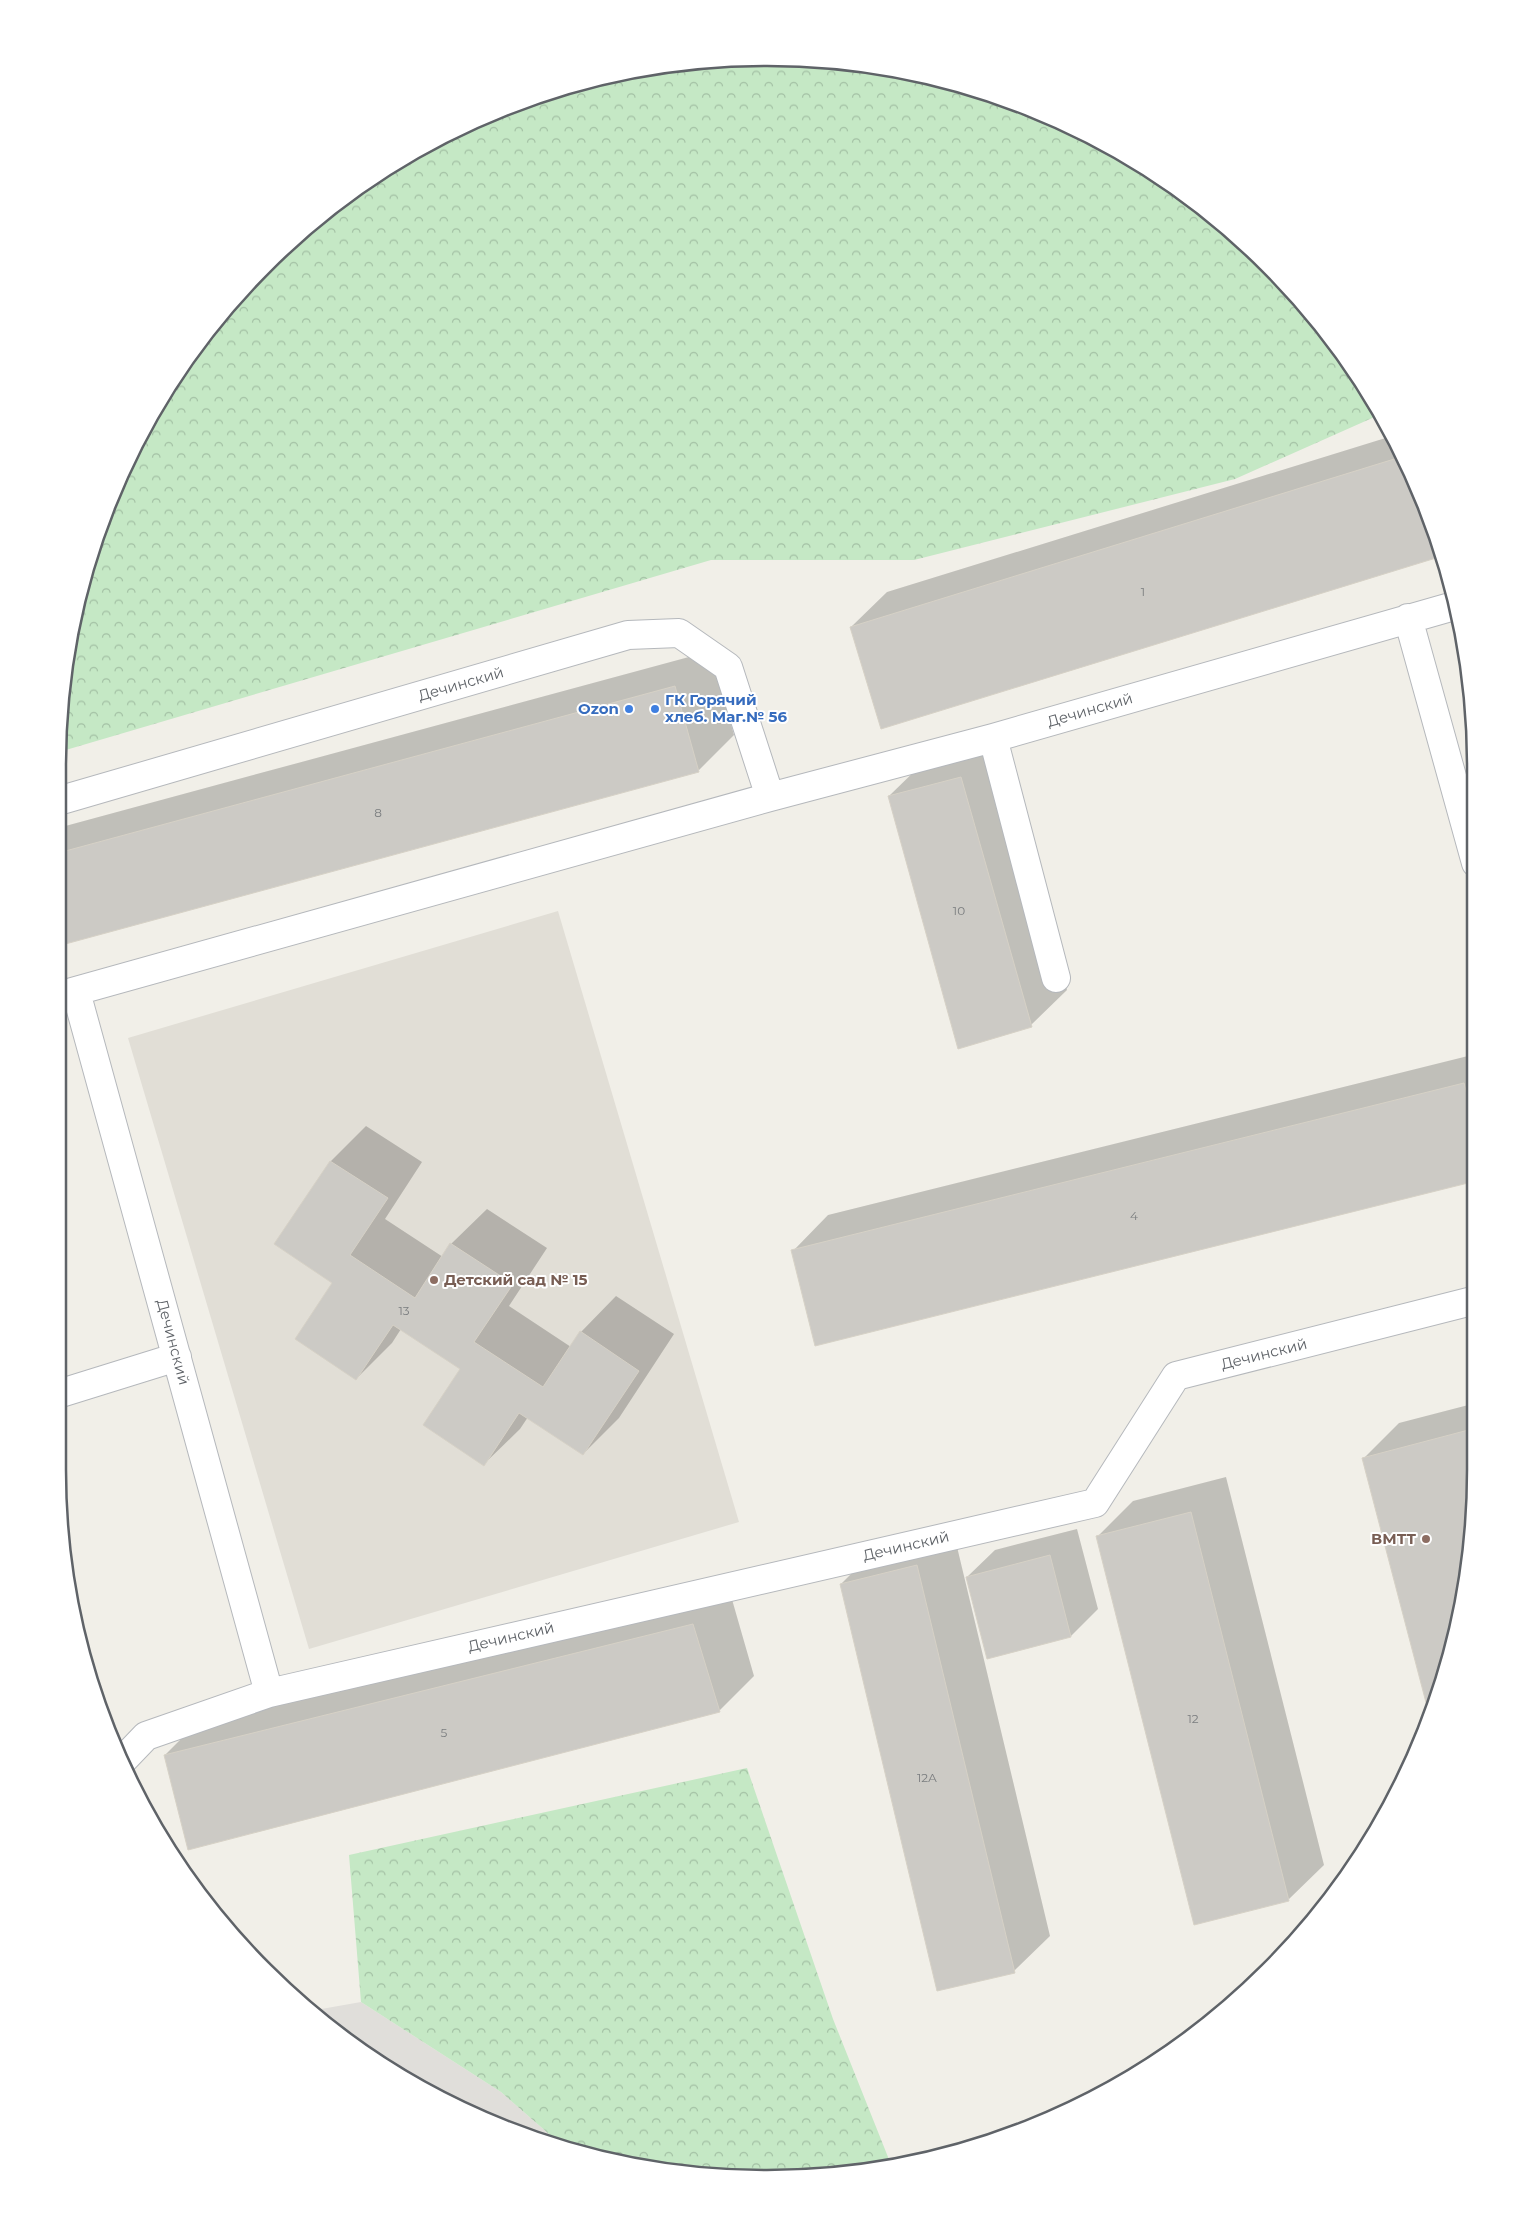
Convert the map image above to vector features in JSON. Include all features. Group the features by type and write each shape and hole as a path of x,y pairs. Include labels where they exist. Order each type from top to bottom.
{"street":[{"name":"Дечинский","path":"269,1693 177,1357 67,994 770,797 992,738 1448,608"},
{"path":"1408,618 1467,830"},
{"name":"Дечинский","path":"66,799 628,635 679,633 728,667 770,797"},
{"path":"992,738 1056,978"},
{"name":"Дечинский","path":"128,1755 146,1736 269,1693 1095,1502 1176,1376 1467,1302"},
{"path":"66,1392 177,1357"}],"shaded area":[{"name":"Детский сад № 15","path":"558,911 739,1522 309,1649 128,1038"},
{"path":"361,2002 501,2092 551,2136 457,2098 416,2076 377,2052 321,2009"}],"green space":[{"path":"766,66 812,68 858,72 948,90 992,103 1034,120 1076,138 1156,184 1228,240 1262,271 1322,340 1349,377 1374,417 1235,479 914,560 711,560 67,750 72,675 90,585 103,541 138,457 160,416 184,377 211,340 271,271 340,211 377,184 457,138 541,103 585,90 675,72"},
{"path":"747,1768 833,2019 889,2159 858,2164 812,2168 766,2170 721,2168 675,2164 630,2156 551,2136 501,2092 361,2002 349,1855"}],"building":[{"path":"1396,459 1430,541 1435,558 881,729 850,627"},
{"path":"675,686 699,772 66,944 66,851"},
{"path":"961,777 1032,1027 958,1049 888,796"},
{"path":"1464,1083 1467,1095 1467,1183 815,1346 791,1250"},
{"path":"330,1161 388,1198 350,1255 415,1298 450,1243 513,1284 474,1342 543,1387 580,1331 639,1371 583,1455 519,1413 484,1466 423,1425 460,1369 393,1325 356,1380 295,1339 332,1283 274,1244"},
{"name":"ВМТТ","path":"1467,1430 1465,1515 1461,1561 1443,1651 1426,1704 1362,1458"},
{"path":"1191,1512 1289,1901 1194,1925 1096,1536"},
{"path":"1050,1555 1071,1637 987,1659 966,1577"},
{"path":"917,1565 1015,1973 937,1991 840,1584"},
{"path":"693,1624 720,1712 188,1850 164,1755"}],"place":[{"name":"Ozon","path":"629,709"},
{"name":"ГК Горячий хлеб. Маг.№ 56","path":"655,709"},
{"name":"Детский сад № 15","path":"434,1280"},
{"name":"ВМТТ","path":"1426,1539"}]}
